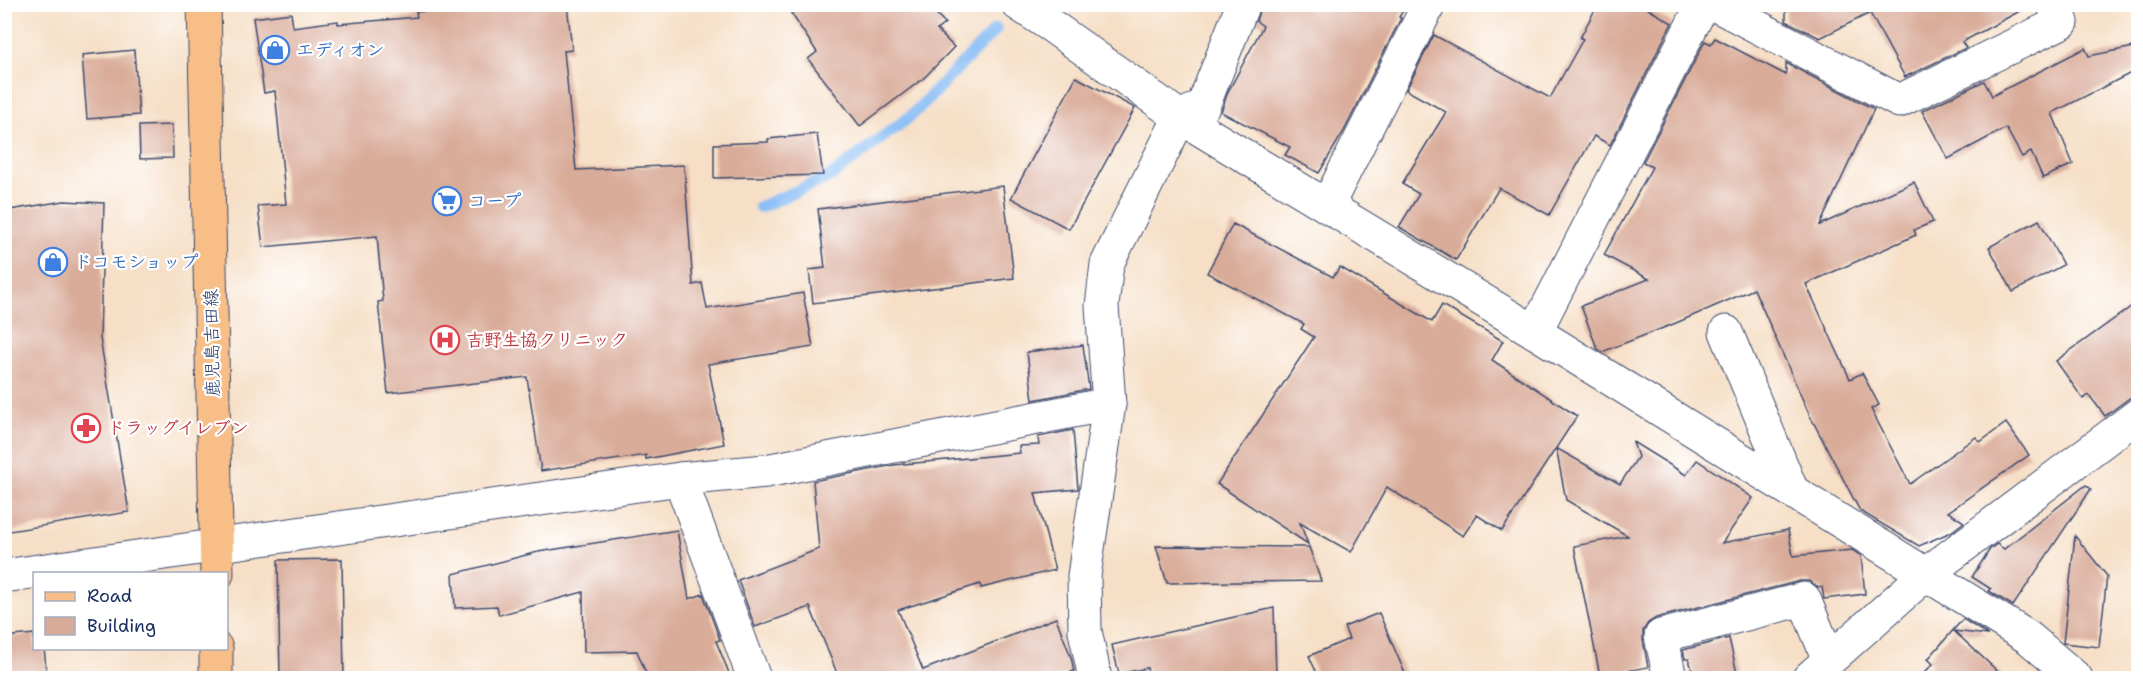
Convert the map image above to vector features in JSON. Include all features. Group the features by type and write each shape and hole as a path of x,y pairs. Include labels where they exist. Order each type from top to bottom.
{"main road":[{"name":"鹿児島吉田線","path":"204,4 217,559"},
{"path":"216,650 216,678"}],"street":[{"path":"1018,4 1180,117 1535,332 2030,638 2076,678"},
{"path":"1095,678 1085,631 1084,576 1109,404 1102,306 1107,264 1180,117 1203,106 1243,4"},
{"path":"1327,206 1430,4"},
{"path":"1535,332 1703,4"},
{"path":"1714,4 1899,101 2062,21 2053,4"},
{"path":"1726,332 1792,491"},
{"path":"54,572 217,559 680,479 766,471 1109,404"},
{"path":"1670,678 1660,636 1804,599 1819,669 1926,574 2139,415"},
{"path":"680,479 754,678"},
{"path":"4,576 33,574"}],"building":[{"path":"503,4 567,4 572,50 564,51 576,170 684,165 693,285 702,283 707,309 803,293 813,347 708,364 724,444 646,459 646,455 541,471 527,377 388,393 378,302 383,301 377,236 263,247 258,206 286,204 275,91 264,93 253,18 291,13 293,27 338,21 338,24 417,17 416,12"},
{"path":"785,4 927,4 945,23 937,30 954,47 924,78 860,126 808,59 817,52"},
{"path":"1261,4 1407,4 1344,131 1319,173 1285,155 1290,147 1221,112 1228,92 1263,26 1256,21"},
{"path":"1598,4 1640,4 1672,23 1610,145 1594,136 1549,215 1499,188 1456,260 1399,227 1419,194 1402,184 1446,112 1406,90 1434,35 1550,98 1583,39 1580,38"},
{"path":"1786,4 2033,4 1962,42 1966,48 1905,77 1870,13 1820,38 1786,21"},
{"path":"1715,38 1786,75 1786,63 1874,109 1820,225 1914,182 1933,222 1914,230 1916,235 1806,284 1850,379 1862,373 1879,405 1871,409 1910,484 1976,437 1980,442 2006,423 2029,455 1948,512 1964,522 1951,532 1919,546 1860,511 1809,414 1754,289 1602,352 1597,348 1581,306 1649,279 1604,255 1652,167 1643,162 1705,41 1711,44"},
{"path":"2139,46 2139,69 2052,113 2073,164 2043,178 2031,152 2022,157 2006,128 1948,159 1922,111 1984,81 1992,96 2085,48 2089,56"},
{"path":"134,50 139,115 87,119 82,55"},
{"path":"1076,77 1135,108 1069,229 1011,198"},
{"path":"172,125 173,158 140,159 139,126"},
{"path":"817,134 823,175 714,178 714,144 768,142 768,139"},
{"path":"1003,186 1014,278 813,303 809,270 825,268 818,209"},
{"path":"64,201 104,203 100,338 129,512 10,531 4,497 4,211"},
{"path":"2039,220 2063,265 2013,292 1989,247"},
{"path":"1233,224 1333,277 1340,267 1432,322 1442,305 1503,341 1492,360 1577,416 1502,531 1477,515 1463,536 1387,487 1351,552 1300,523 1308,544 1217,484 1314,337 1301,329 1304,324 1207,273"},
{"path":"2139,301 2139,391 2105,416 2089,395 2083,399 2056,361"},
{"path":"1083,345 1089,389 1033,400 1027,352"},
{"path":"1073,430 1078,489 1035,493 1055,570 981,588 980,584 898,610 923,670 1056,618 1074,671 1054,678 839,678 810,607 755,627 738,580 819,549 813,481 894,465 1020,453 1019,446 1039,445 1038,437"},
{"path":"1633,442 1686,475 1697,460 1753,498 1722,543 1788,530 1793,556 1852,550 1861,556 1865,594 1824,599 1822,587 1809,581 1800,581 1656,618 1648,623 1643,631 1648,667 1600,676 1574,546 1628,536 1566,500 1556,448 1620,484 1638,457"},
{"path":"2086,485 2091,489 2013,606 1972,577 1990,549 1997,544 2004,549"},
{"path":"677,530 689,599 703,594 720,640 716,641 731,678 648,678 637,651 584,652 583,592 499,615 497,606 455,608 453,574 538,552"},
{"path":"2075,536 2107,576 2099,647 2063,643"},
{"path":"1156,546 1309,547 1321,581 1167,583"},
{"path":"342,559 344,678 280,678 278,560"},
{"path":"1274,608 1276,676 1149,678 1147,668 1119,674 1112,645"},
{"path":"1379,613 1407,678 1319,678 1309,656 1349,639 1344,627"},
{"path":"1963,619 1988,635 1954,631 2005,678 1919,678 1933,664 1928,659"},
{"path":"33,634 33,650 44,650 47,678 4,678 4,637"},
{"path":"1729,638 1738,678 1694,678 1689,659 1685,659 1683,650"}],"waterway":[{"path":"760,207 831,176 912,115 996,29"}],"place":[{"name":"エディオン","path":"275,50"},
{"name":"コープ","path":"447,201"},
{"name":"ドコモショップ","path":"53,262"},
{"name":"吉野生協クリニック","path":"445,340"},
{"name":"ドラッグイレブン","path":"86,428"}]}
